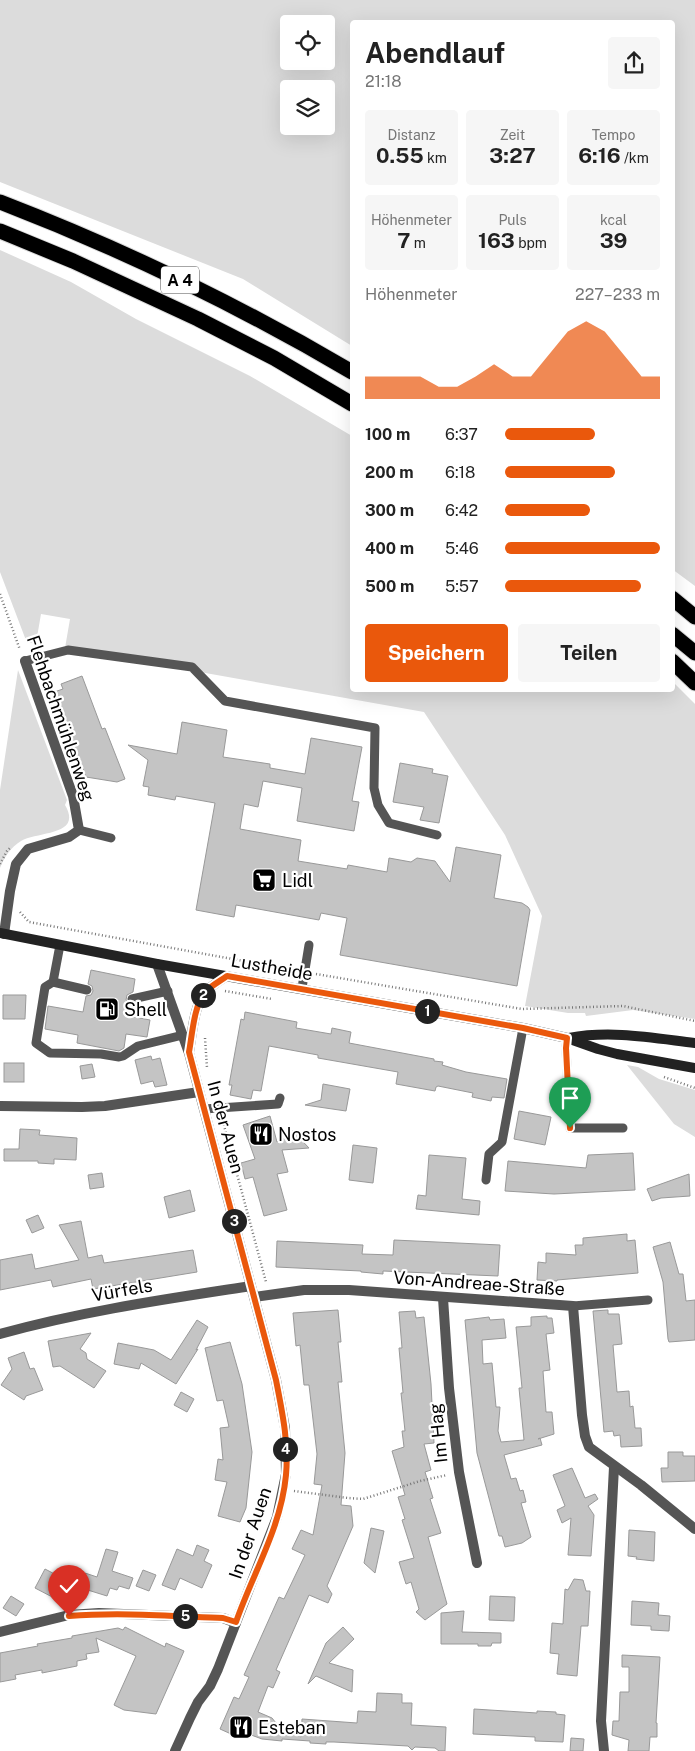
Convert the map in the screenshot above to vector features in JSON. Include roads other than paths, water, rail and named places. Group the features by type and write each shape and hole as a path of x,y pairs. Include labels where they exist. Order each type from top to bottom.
{"highway":[{"name":"A 4","path":"0,202 82,236 216,297 291,336 350,371"},
{"name":"A 4","path":"0,230 82,265 198,319 274,358 350,403"},
{"path":"675,594 695,605"},
{"path":"675,600 695,617"},
{"path":"675,636 695,653"},
{"path":"675,663 695,683"}],"main road":[{"name":"Lustheide","path":"2,934 157,964 523,1028 567,1038 617,1054 695,1068"},
{"name":"Lustheide","path":"567,1038 600,1034 632,1035 695,1043"}],"street":[{"name":"Flehbachmühlenweg","path":"2,934 16,864 28,849 69,837 79,830 73,796 25,661"},
{"name":"In der Auen","path":"157,964 189,1052 276,1380 285,1428 286,1474 284,1489 269,1541 210,1686 198,1702 175,1751"},
{"name":"In der Auen","path":"189,1052 196,1012 202,996 206,990 227,976"},
{"path":"0,1106 105,1106 199,1092"},
{"name":"Vürfels","path":"0,1334 34,1324 91,1312 251,1286"},
{"name":"Von-Andreae-Straße","path":"254,1297 313,1290 349,1290 573,1306 585,1436 589,1447 641,1485 695,1529"},
{"name":"Im Hag","path":"444,1298 449,1388 459,1472 477,1563"},
{"path":"604,1751 601,1721 614,1467"},
{"path":"0,1632 69,1616 99,1613 223,1618 236,1622"}],"lane":[{"path":"25,661 68,650 192,667 225,701 375,728 374,788 378,805 389,823 437,835"},
{"path":"79,830 110,838"},
{"path":"54,982 60,945"},
{"path":"302,988 309,945"},
{"path":"87,990 54,982 45,987 36,1043 50,1053 101,1054 119,1057 138,1046 183,1035"},
{"path":"132,999 168,991"},
{"path":"486,1180 489,1154 502,1142 523,1028"},
{"path":"567,1038 570,1128 623,1128"},
{"path":"204,1109 278,1104 280,1098"},
{"path":"573,1306 648,1300"}],"place":[{"name":"Lidl","path":"264,880"},
{"name":"Shell","path":"107,1009"},
{"name":"Nostos","path":"261,1134"},
{"name":"Esteban","path":"241,1727"}]}
